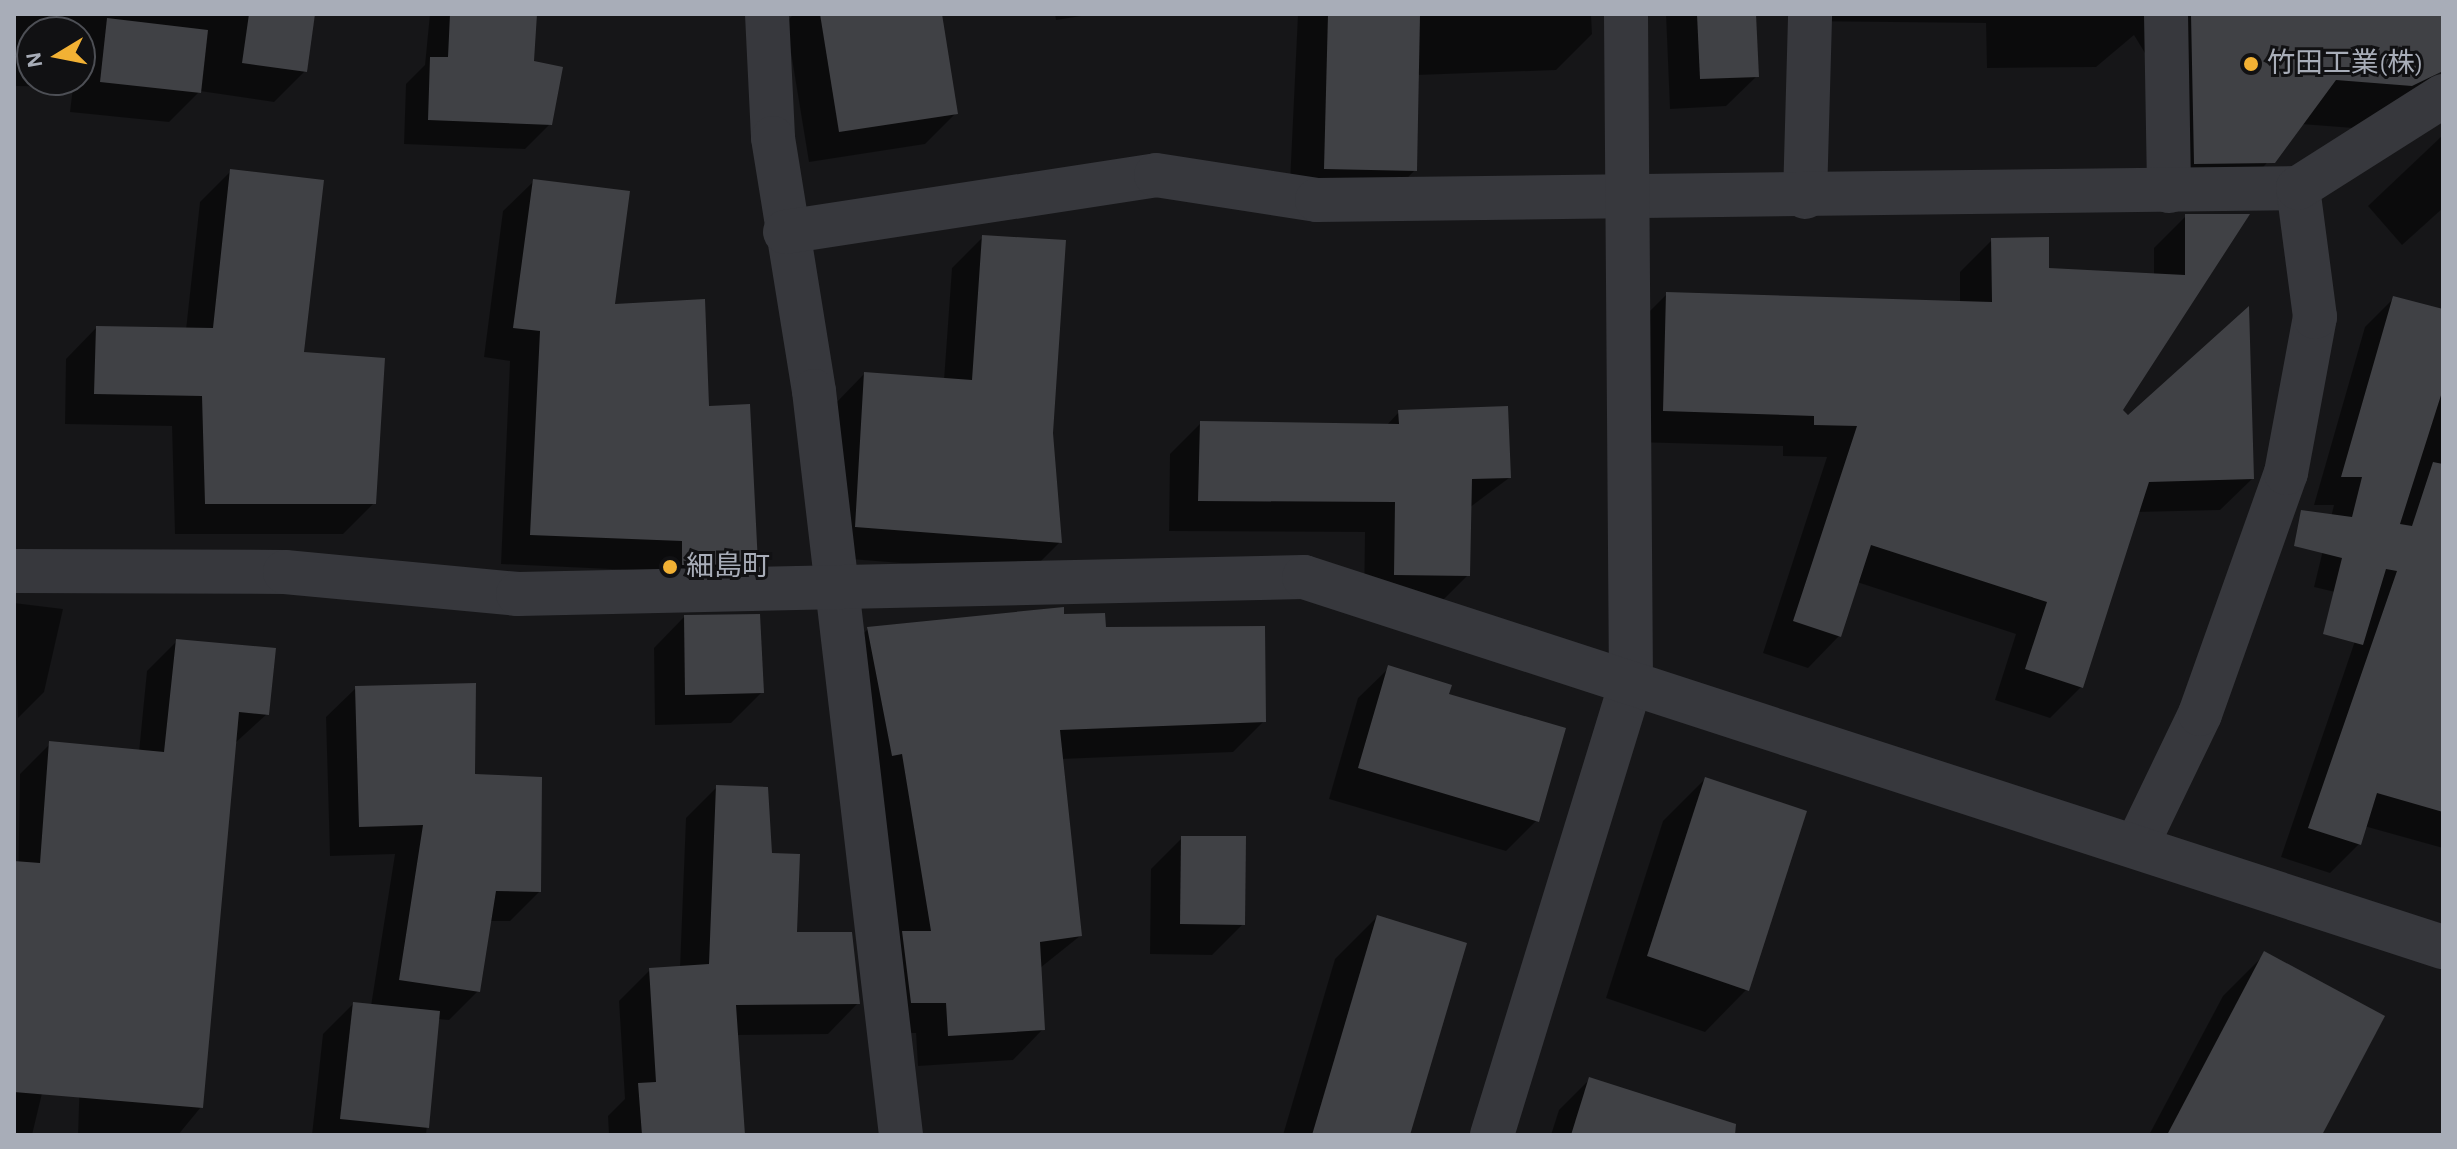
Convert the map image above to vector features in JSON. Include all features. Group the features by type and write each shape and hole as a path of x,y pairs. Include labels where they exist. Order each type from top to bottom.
{"street":[{"path":"767,14 785,232 814,391 833,585 901,1135"},
{"path":"1492,1135 1631,682 1626,14"},
{"path":"1805,197 1810,14"},
{"path":"2166,14 2169,191"},
{"path":"785,232 1156,175 1317,200 1626,195 1805,197 2298,188 2443,96"},
{"path":"2137,845 2200,714 2286,473 2315,317 2298,188"},
{"path":"14,571 285,572 518,594 1304,577 2137,845 2443,947"}],"building":[{"path":"249,14 315,14 307,72 242,63"},
{"path":"450,14 537,14 534,61 563,67 552,125 428,120 430,57 448,57"},
{"path":"820,14 942,14 958,114 839,132"},
{"path":"1328,14 1420,15 1417,171 1324,169"},
{"path":"1697,14 1756,14 1759,77 1700,79"},
{"name":"竹田工業(株)","path":"2191,14 2443,14 2443,71 2412,86 2336,80 2275,163 2194,164"},
{"path":"107,18 208,30 201,93 100,82"},
{"path":"230,169 324,180 304,352 385,358 376,504 205,504 202,396 94,394 96,326 213,328"},
{"path":"533,179 630,191 615,304 705,299 709,406 750,404 758,564 682,565 682,541 530,535 540,331 513,328"},
{"path":"2185,214 2250,214 2123,410 2128,415 2249,306 2254,479 2149,482 2083,688 2025,669 2047,602 1871,545 1841,637 1793,621 1857,426 1814,425 1814,416 1663,411 1666,292 1992,302 1991,238 2049,237 2049,268 2185,275"},
{"path":"982,235 1066,240 1053,433 1062,543 855,527 864,372 972,380"},
{"path":"2393,296 2443,309 2443,389 2400,524 2412,526 2433,462 2443,464 2443,812 2377,793 2361,845 2308,828 2397,571 2386,569 2363,645 2323,634 2342,558 2294,546 2301,510 2352,517 2362,477 2341,477"},
{"path":"1508,406 1511,478 1472,479 1470,576 1394,575 1395,502 1198,501 1200,421 1399,424 1398,410"},
{"path":"1064,607 1064,614 1105,613 1106,627 1265,626 1266,722 1060,730 1082,936 1040,942 1045,1030 948,1036 946,1003 911,1003 902,931 931,931 902,754 892,756 867,627"},
{"path":"760,614 764,693 685,695 684,615"},
{"path":"176,639 276,648 269,715 239,712 203,1108 14,1092 14,861 40,863 49,741 164,752"},
{"path":"1388,665 1452,685 1449,694 1566,728 1539,822 1358,768"},
{"path":"476,683 475,774 542,777 541,892 496,891 480,992 399,980 423,825 359,827 355,686"},
{"path":"1705,777 1807,811 1749,991 1647,956"},
{"path":"716,785 768,787 772,853 800,854 797,932 852,932 860,1004 736,1005 745,1135 642,1135 638,1083 656,1082 649,968 709,964"},
{"path":"1181,836 1246,836 1245,925 1180,924"},
{"path":"1377,915 1467,943 1410,1135 1312,1135"},
{"path":"2264,951 2385,1016 2322,1135 2167,1135"},
{"path":"353,1002 440,1011 429,1128 340,1119"},
{"path":"1589,1077 1736,1124 1735,1135 1571,1135"}],"place":[{"name":"竹田工業(株)","path":"2251,64"},
{"name":"細島町","path":"670,567"}]}
